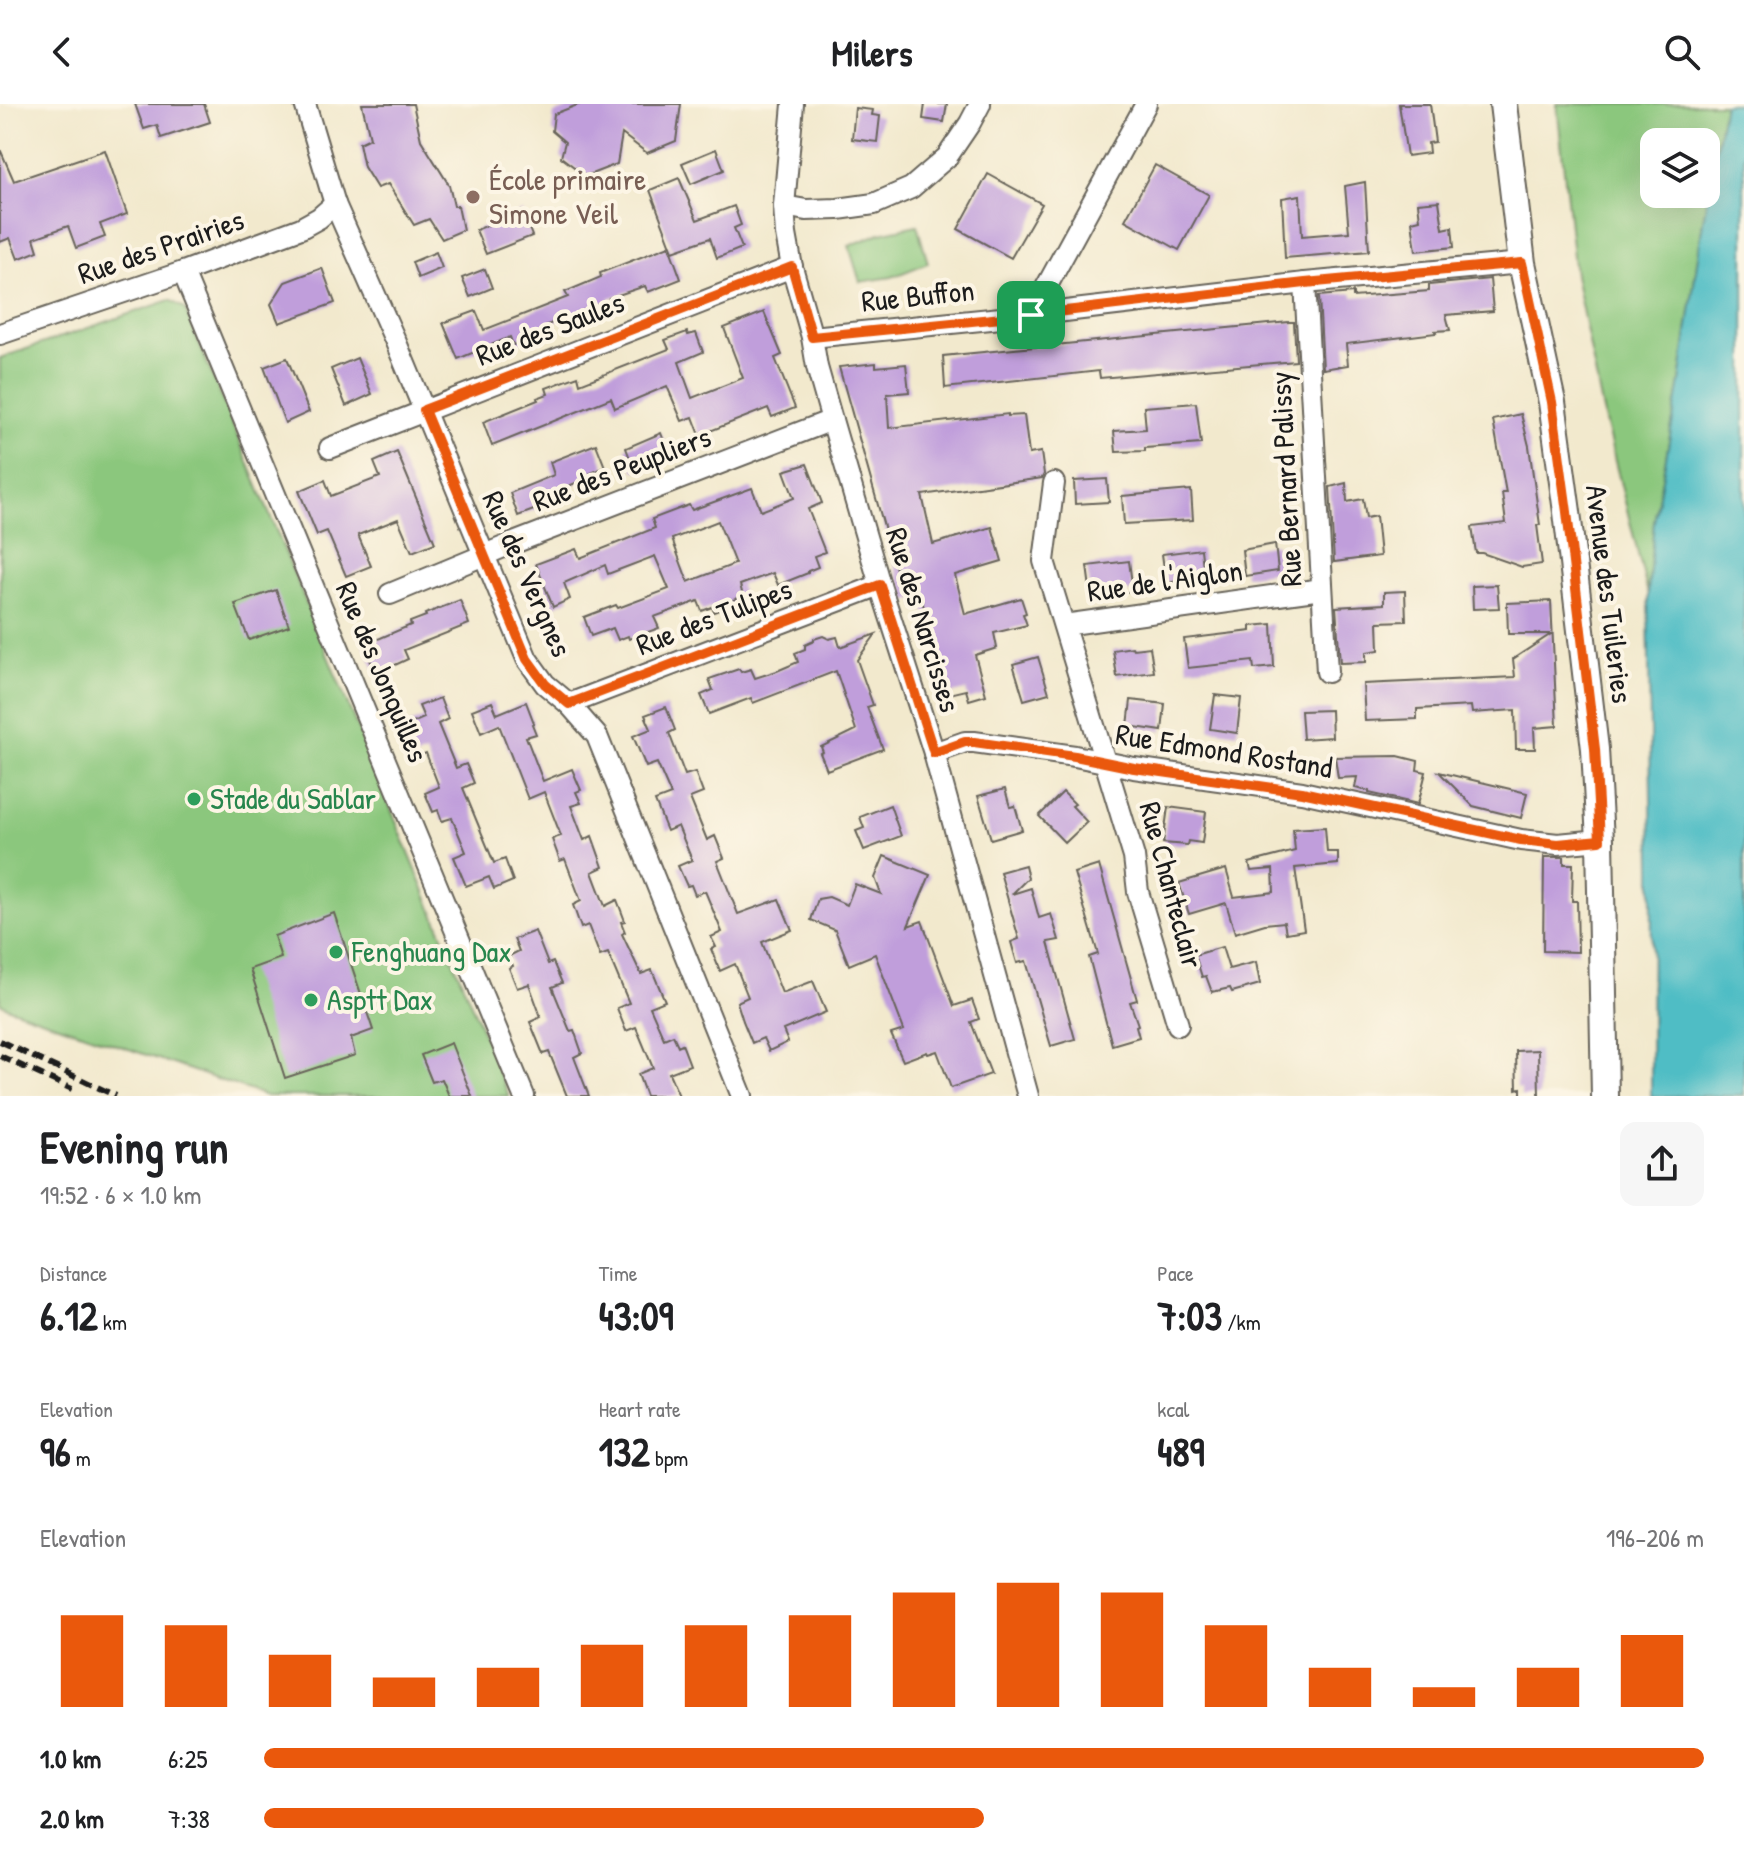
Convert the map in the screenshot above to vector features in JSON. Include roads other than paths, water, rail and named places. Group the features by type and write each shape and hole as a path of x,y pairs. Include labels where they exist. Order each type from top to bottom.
{"main road":[{"name":"Avenue des Tuileries","path":"1503,104 1522,263 1552,402 1595,749 1605,1096"}],"street":[{"name":"Rue des Vergnes","path":"305,104 335,204 527,659 545,684 569,704 597,736 742,1096"},
{"name":"Rue des Narcisses","path":"793,104 784,206 792,267 812,337 817,367 880,585 934,753 1028,1096"},
{"path":"784,206 806,210 874,204 911,188 947,157 980,104"},
{"path":"1031,315 1146,104"},
{"name":"Rue des Prairies","path":"0,334 301,228 335,204"},
{"path":"1031,315 1305,283 1522,263"},
{"name":"Rue des Saules","path":"330,448 792,267"},
{"name":"Rue des Jonquilles","path":"183,272 524,1096"},
{"name":"Rue Bernard Palissy","path":"1305,283 1327,672"},
{"name":"Rue Buffon","path":"812,337 1031,315"},
{"name":"Rue des Peupliers","path":"390,594 832,420"},
{"name":"Rue Chanteclair","path":"1054,483 1044,561 1134,857 1138,892 1178,1025"},
{"name":"Rue des Tulipes","path":"569,704 880,585"},
{"name":"Rue de l'Aiglon","path":"1064,625 1322,589"},
{"name":"Rue Edmond Rostand","path":"934,753 974,742 1302,792 1521,840 1558,844 1600,840"}],"water":[{"path":"1724,104 1744,104 1744,1096 1651,1096 1648,594 1654,522 1680,382 1705,208 1720,208 1720,128"}],"railway":[{"path":"0,1041 116,1096"},
{"path":"0,1056 72,1089"}],"place":[{"name":"École primaire Simone Veil","path":"473,197"},
{"name":"Stade du Sablar","path":"194,799"},
{"name":"Fenghuang Dax","path":"336,952"},
{"name":"Asptt Dax","path":"311,1000"}]}
